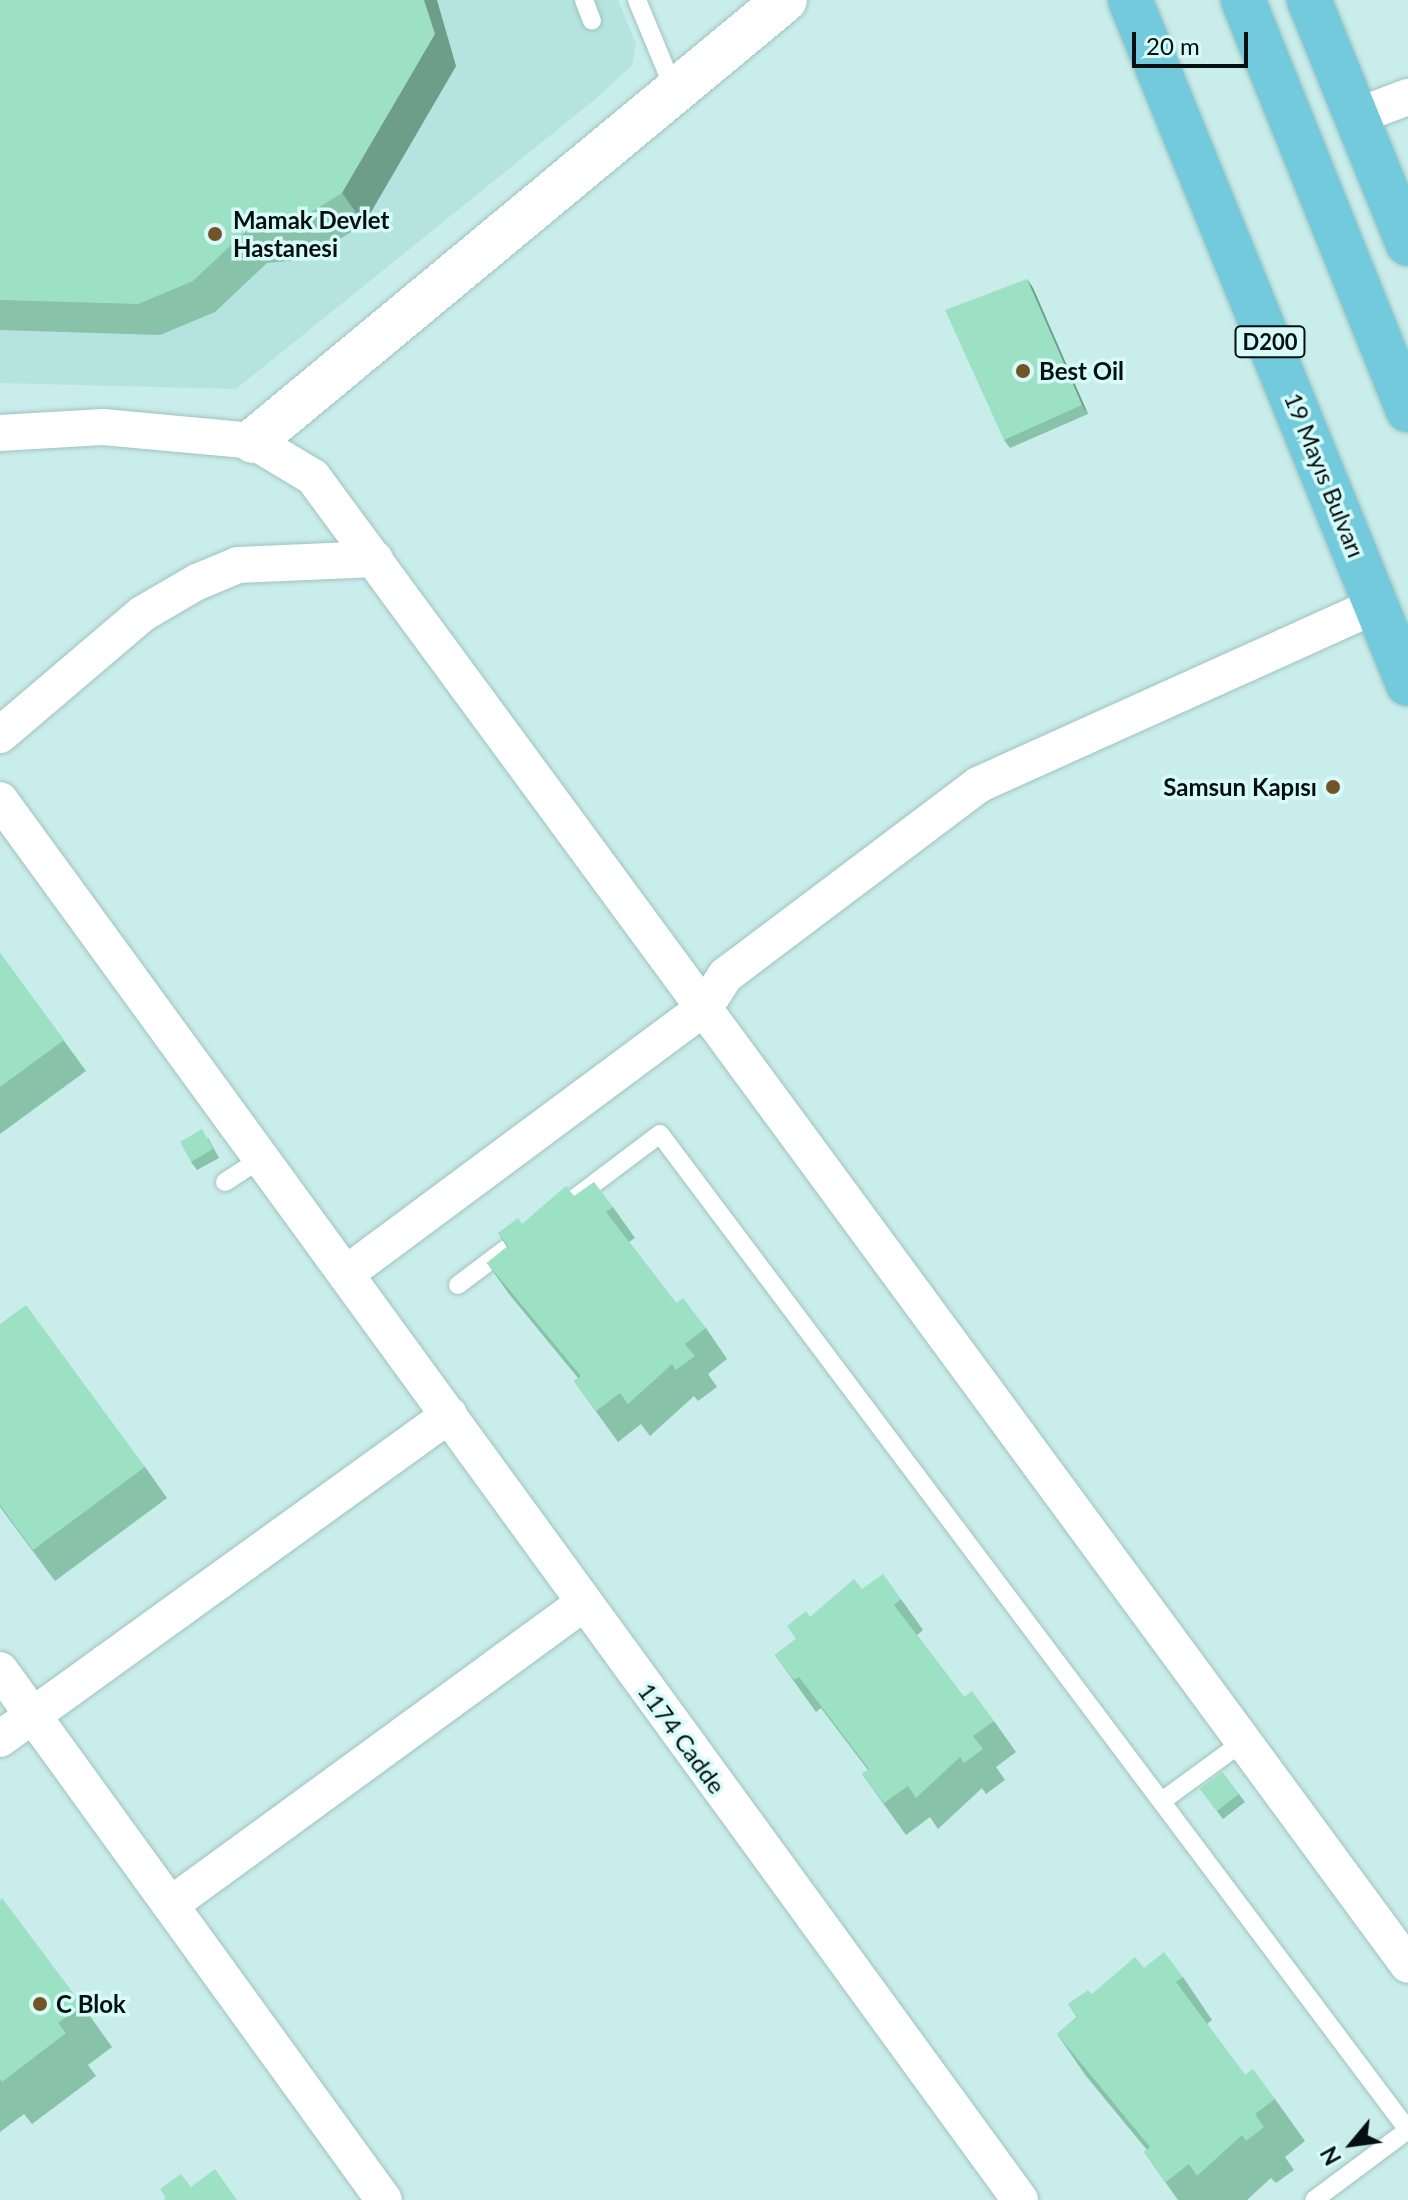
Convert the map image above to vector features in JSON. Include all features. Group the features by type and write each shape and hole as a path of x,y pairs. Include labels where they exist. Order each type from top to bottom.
{"highway":[{"name":"19 Mayıs Bulvarı","path":"1130,0 1408,684"},
{"path":"1243,0 1408,410"},
{"path":"1309,0 1337,58 1408,244"}],"street":[{"path":"253,441 673,87 785,0"},
{"path":"1324,0 1337,58"},
{"path":"1360,115 1408,97"},
{"path":"0,433 103,427 253,441 313,477 1408,1965"},
{"path":"0,735 142,614 197,582 238,565 375,559"},
{"path":"347,1273 705,1007 726,975 978,785 1378,604"},
{"name":"1174 Cadde","path":"0,800 1020,2200"},
{"path":"0,1739 449,1415"},
{"path":"170,1905 584,1603"},
{"path":"0,1670 384,2200"}],"lane":[{"path":"584,0 592,21"},
{"path":"637,0 673,87"},
{"path":"559,1209 660,1134 1408,2130 1314,2200"},
{"path":"225,1182 262,1158"},
{"path":"458,1285 521,1238"},
{"path":"1162,1801 1244,1741"}],"shaded area":[{"name":"Mamak Devlet Hastanesi","path":"0,0 618,0 636,44 632,65 598,97 236,389 0,383"}],"building":[{"name":"Mamak Devlet Hastanesi","path":"0,0 424,0 435,34 342,193 286,228 245,232 193,281 138,304 0,300"},
{"path":"1027,279 1082,405 1004,440 945,310"},
{"path":"0,953 64,1040 0,1087"},
{"path":"202,1129 213,1149 191,1162 180,1142"},
{"path":"594,1182 613,1207 606,1212 676,1303 683,1298 706,1328 685,1344 695,1356 676,1370 672,1364 628,1404 620,1393 596,1411 574,1381 581,1376 487,1263 508,1246 498,1233 518,1218 522,1224 566,1186 574,1196"},
{"path":"26,1305 145,1467 33,1550 0,1505 0,1324"},
{"path":"883,1574 901,1599 894,1605 964,1697 972,1691 994,1721 973,1736 983,1749 964,1763 960,1757 916,1798 908,1786 884,1803 862,1774 869,1769 799,1677 794,1680 775,1655 796,1639 787,1626 806,1611 810,1617 854,1579 862,1589"},
{"path":"1222,1772 1239,1794 1217,1811 1200,1789"},
{"path":"2,1898 82,2005 58,2023 66,2033 2,2082 0,1900"},
{"path":"1164,1952 1183,1977 1176,1982 1245,2075 1253,2069 1275,2099 1255,2114 1264,2127 1246,2141 1242,2135 1197,2176 1189,2164 1166,2182 1144,2152 1150,2147 1057,2034 1078,2017 1068,2004 1088,1990 1092,1994 1135,1957 1144,1968"},
{"path":"215,2169 237,2200 163,2200 166,2198 160,2189 181,2174 191,2187"}],"place":[{"name":"Mamak Devlet Hastanesi","path":"215,234"},
{"name":"Best Oil","path":"1023,371"},
{"name":"Samsun Kapısı","path":"1333,787"},
{"name":"C Blok","path":"40,2004"}]}
